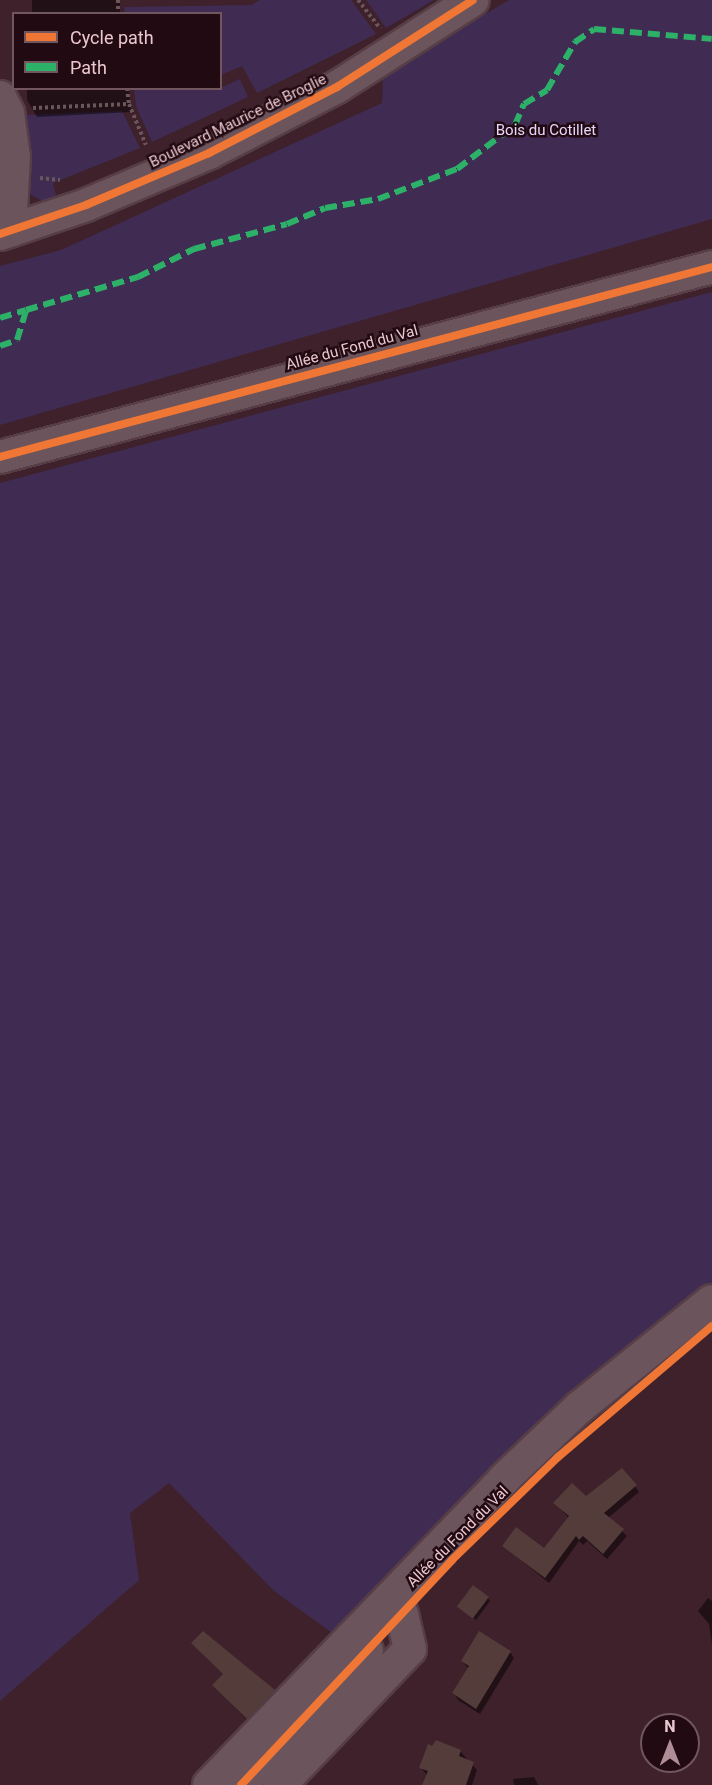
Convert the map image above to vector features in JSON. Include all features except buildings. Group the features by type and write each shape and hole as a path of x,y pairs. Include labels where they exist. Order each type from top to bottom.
{"street":[{"name":"Boulevard Maurice de Broglie","path":"5,233 86,205 218,148 337,87 473,0"},
{"path":"0,97 8,113 14,157 5,233"},
{"name":"Allée du Fond du Val","path":"0,457 712,267"},
{"path":"209,1785 530,1455 588,1400 712,1301"},
{"name":"Allée du Fond du Val","path":"241,1785 333,1707 402,1613 558,1457 712,1326"},
{"path":"280,1785 333,1707"}],"path":[{"path":"127,90 129,104 146,145"},
{"path":"30,108 129,104"}],"green space":[{"path":"260,0 351,0 376,34 257,93 242,66 222,75 222,12 125,12 124,7 251,5"},
{"path":"366,0 434,0 386,28"},
{"name":"Bois du Cotillet","path":"509,0 712,0 712,219 0,425 0,266 61,250 382,103 383,76"},
{"path":"240,79 248,97 152,142 136,106 134,90 222,90 222,87"},
{"path":"122,111 140,148 53,183 57,200 46,203 26,192 26,115"},
{"path":"712,292 712,1289 614,1359 461,1502 338,1637 274,1591 169,1483 130,1513 139,1580 0,1701 0,483"}],"marked path":[{"path":"0,346 17,340 26,310 138,277 194,249 287,224 325,208 378,199 457,169 515,125 524,104 547,90 575,42 594,29 712,39"},
{"path":"0,318 26,310"}],"cycle path":[{"path":"0,234 86,205 209,153 337,87 473,0"},
{"path":"0,457 712,267"},
{"path":"241,1785 452,1560 558,1457 712,1326"}]}
